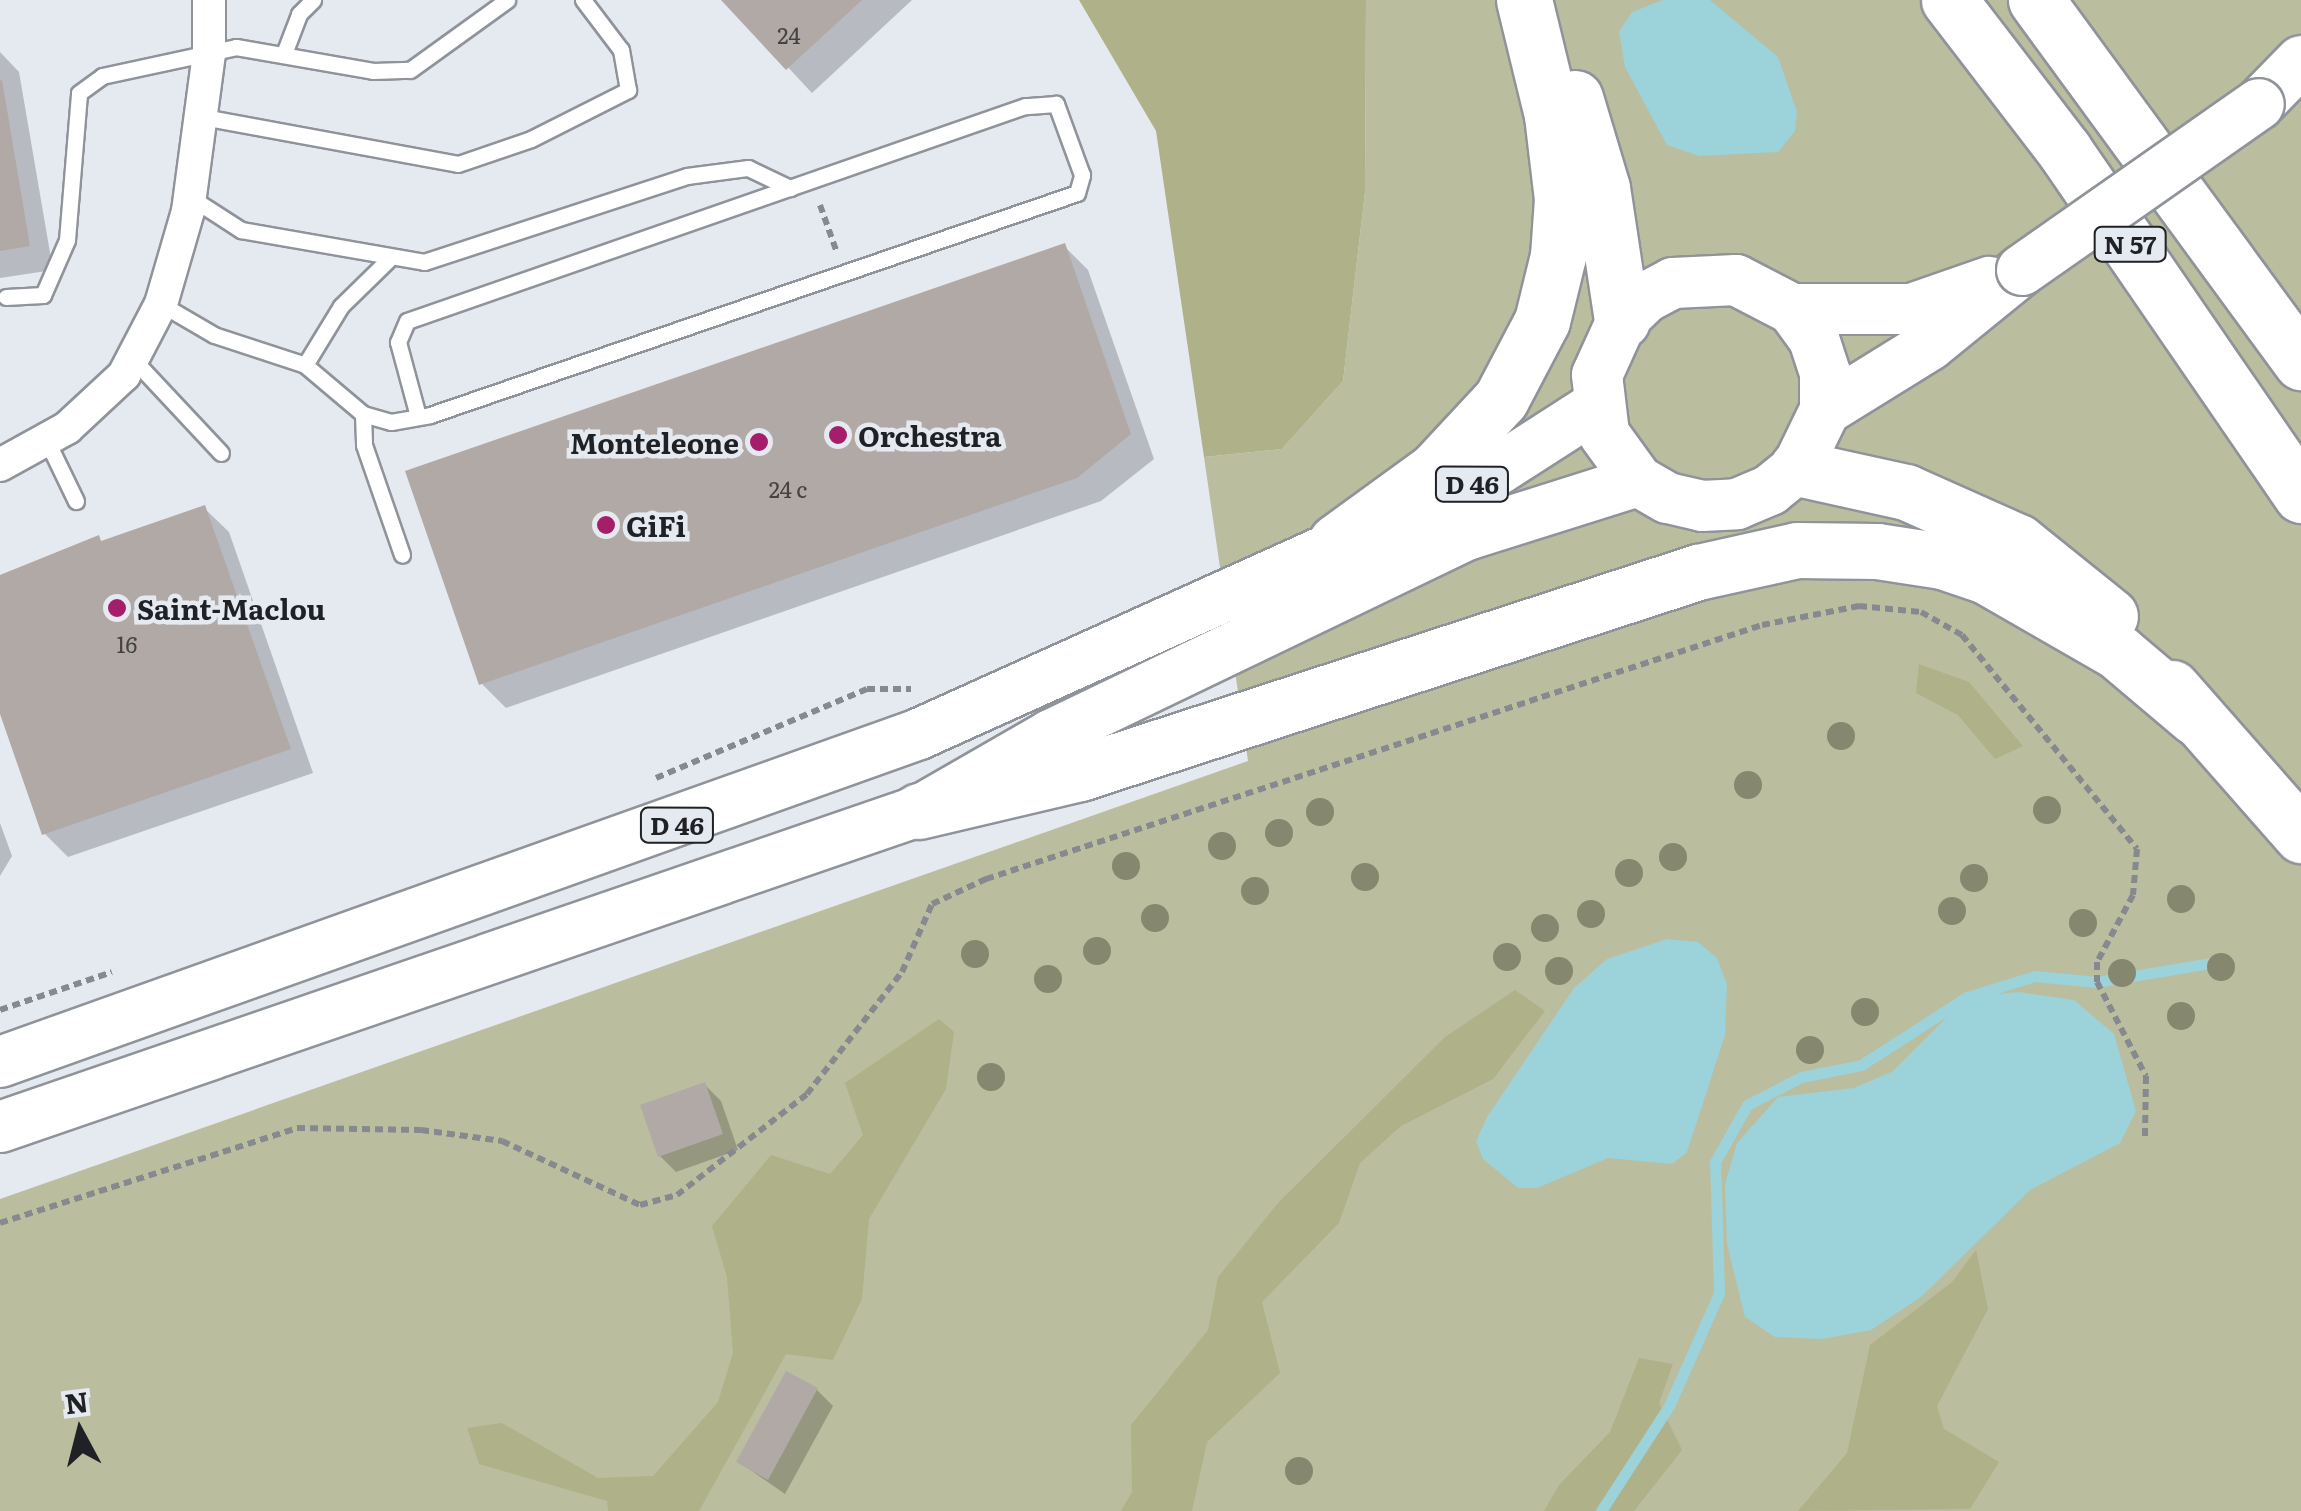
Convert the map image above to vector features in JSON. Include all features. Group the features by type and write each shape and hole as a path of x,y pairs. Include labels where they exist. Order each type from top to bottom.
{"highway":[{"path":"1528,0 1564,60 1602,188 1622,320"},
{"path":"1336,542 1436,470 1501,398 1542,320 1558,256 1562,199 1552,116 1528,0"},
{"name":"N 57","path":"1949,0 2064,150 2301,495"},
{"name":"N 57","path":"2036,0 2301,362"},
{"path":"1797,468 1906,492 2018,542 2134,638 2194,717 2301,834"},
{"path":"919,811 1080,773 1698,572 1798,550 1877,551 1942,561 1986,576 2118,652 2194,717"}],"main road":[{"path":"1825,410 1930,345 2022,270 2280,94 2301,61"},
{"path":"1792,310 1911,309 2022,270"},
{"path":"1705,277 1766,290 1792,310 1814,339 1825,373 1825,410 1797,468 1770,490 1738,504 1685,502 1638,480 1618,460 1597,406 1597,376 1622,320 1673,283 1705,277"},
{"name":"D 46","path":"0,1062 919,734 1336,542 1480,481 1597,406"},
{"name":"D 46","path":"0,1127 919,811 1050,734 1466,535 1638,480"}],"street":[{"path":"0,465 67,428 132,358 161,304 190,197 203,117 209,0"}],"lane":[{"path":"285,51 299,7 314,0"},
{"path":"6,297 43,295 68,240 79,93 102,76 236,47 285,51 373,71 410,70 506,0"},
{"path":"203,117 458,164 532,140 628,90 621,50 587,3"},
{"path":"161,304 214,334 305,365 363,414 390,422 418,416 1076,193 1082,175 1056,104 1025,106 407,321 398,342 418,416"},
{"path":"190,197 241,230 388,260 424,262 688,176 748,168 790,188"},
{"path":"305,365 341,306 388,260"},
{"path":"132,358 221,452"},
{"path":"363,414 364,445 402,555"},
{"path":"46,440 76,501"}],"path":[{"path":"812,180 844,273"},
{"path":"0,1223 297,1128 421,1130 502,1140 640,1205 677,1194 807,1094 902,972 932,904 986,878 1744,631 1859,606 1921,612 1962,635 2137,849 2133,895 2097,962 2097,982 2146,1076 2144,1136"},
{"path":"645,782 867,689 916,688"},
{"path":"0,1010 128,966"}],"green space":[{"path":"1079,0 1366,0 1365,192 1343,381 1282,449 1204,457 1156,131"},
{"path":"1366,0 2301,0 2301,1511 0,1511 0,1199 1248,761 1204,457 1282,449 1343,381 1365,192"},
{"path":"1919,664 1969,682 2023,746 1995,759 1958,715 1916,693"},
{"path":"1515,990 1545,1011 1493,1079 1401,1126 1360,1163 1339,1223 1262,1302 1280,1373 1207,1442 1192,1511 1121,1511 1132,1492 1131,1425 1208,1330 1218,1277 1278,1203 1445,1037"},
{"path":"939,1019 954,1032 946,1089 869,1219 862,1299 833,1360 786,1354 699,1511 608,1511 607,1501 479,1464 467,1428 502,1423 598,1478 653,1476 718,1402 733,1353 727,1277 712,1226 771,1155 830,1174 863,1135 845,1083"},
{"path":"1976,1250 1988,1309 1937,1406 1944,1429 1999,1462 1970,1509 1798,1511 1847,1453 1870,1345 1952,1282"},
{"path":"1639,1358 1673,1364 1659,1403 1682,1450 1634,1511 1544,1511 1559,1485 1610,1432"}],"water":[{"path":"1663,0 1710,0 1778,57 1797,112 1795,131 1778,152 1699,156 1667,145 1625,67 1619,32 1632,12"},
{"path":"1667,939 1698,942 1717,958 1727,984 1725,1035 1687,1152 1672,1164 1608,1158 1537,1188 1518,1188 1483,1159 1476,1141 1487,1117 1574,988 1607,959"},
{"path":"2019,992 2074,1000 2114,1034 2136,1111 2120,1143 2030,1190 1921,1297 1871,1330 1822,1339 1775,1337 1745,1317 1727,1244 1725,1184 1737,1143 1778,1097 1854,1088 1893,1071 1967,997"}],"building":[{"path":"721,0 862,0 786,70"},
{"path":"0,81 30,246 0,251"},
{"path":"1065,243 1131,434 1077,478 479,685 405,471"},
{"path":"205,505 291,749 42,835 0,714 0,575 99,535 101,541"},
{"path":"705,1082 723,1134 658,1157 640,1105"},
{"path":"786,1371 818,1388 768,1480 736,1462"}],"waterway":[{"path":"1601,1511 1669,1406 1719,1293 1715,1162 1747,1105 1801,1077 1861,1065 1967,997 2035,976 2097,982 2211,963"}],"place":[{"name":"Orchestra","path":"838,435"},
{"name":"Monteleone","path":"759,442"},
{"name":"GiFi","path":"606,525"},
{"name":"Saint-Maclou","path":"117,608"}]}
